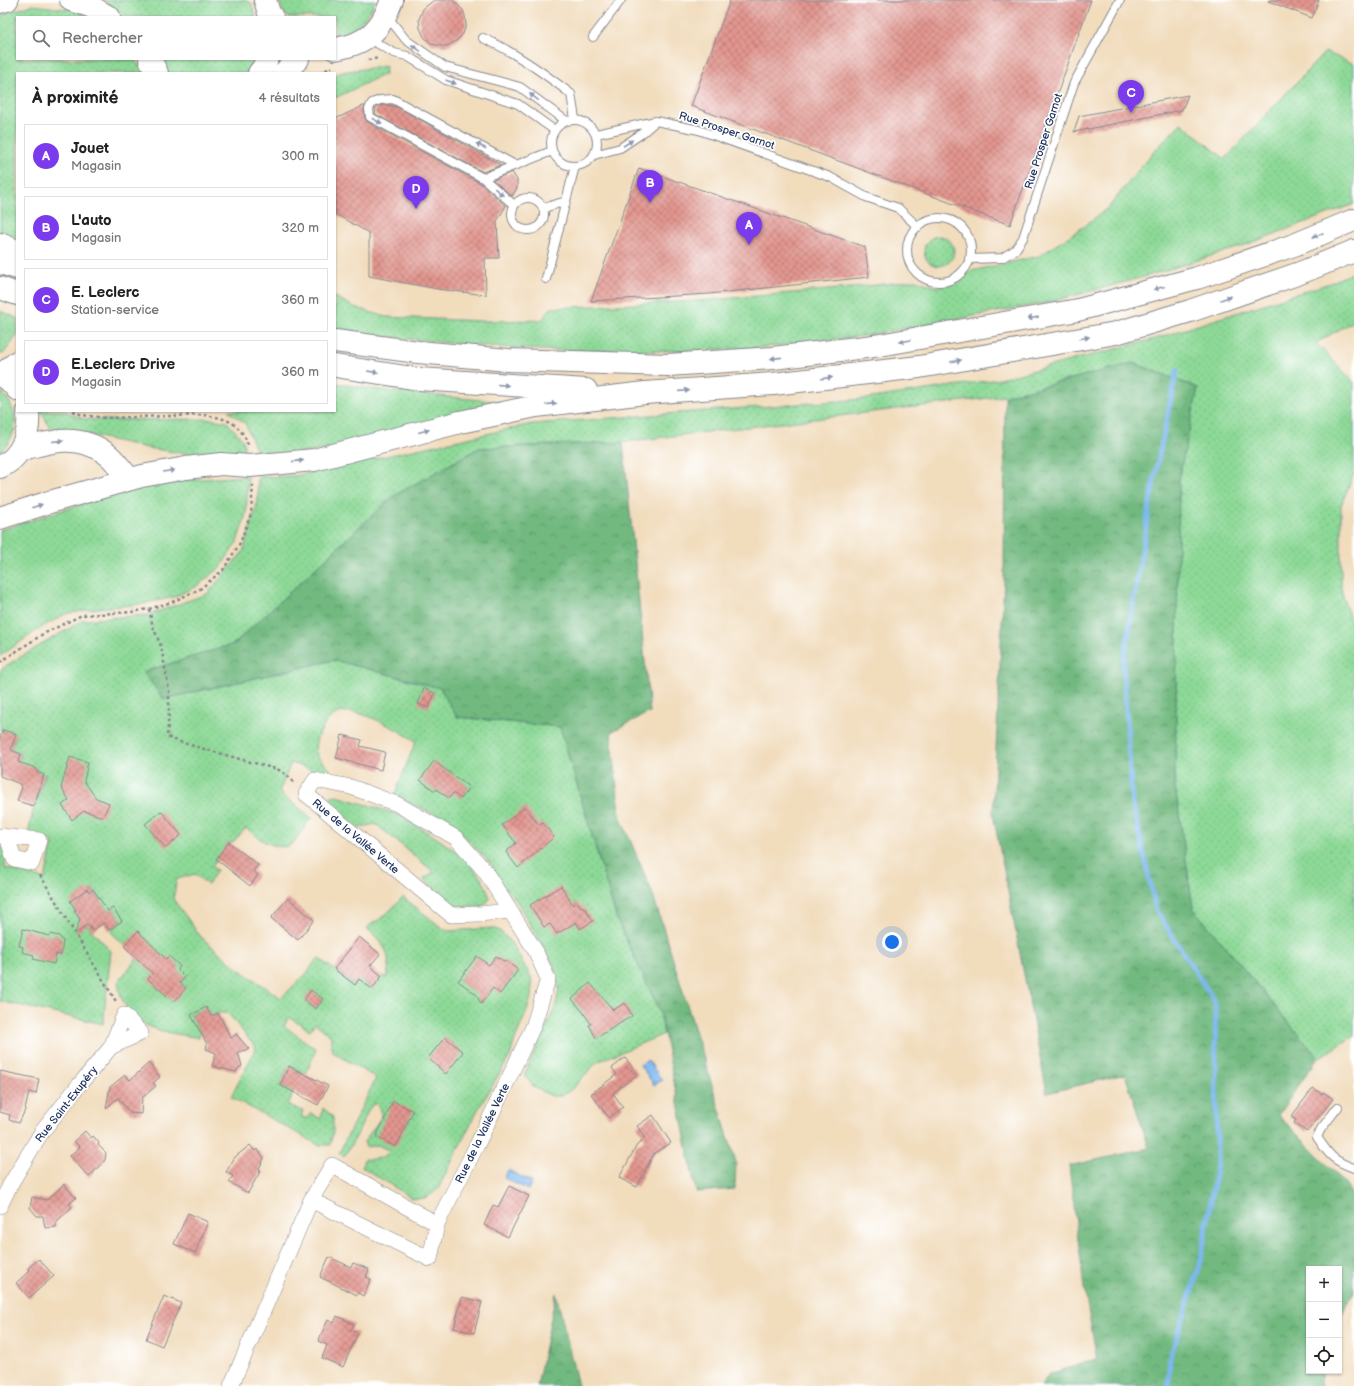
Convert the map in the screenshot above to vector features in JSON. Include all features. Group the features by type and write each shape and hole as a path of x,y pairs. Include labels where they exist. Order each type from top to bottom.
{"main road":[{"path":"0,2 7,0"},
{"path":"71,0 90,6 107,16"},
{"path":"265,0 271,16"},
{"path":"336,49 349,47 367,38 378,28 389,8"},
{"path":"150,60 156,72"},
{"path":"260,72 267,60"},
{"path":"285,72 297,60"},
{"path":"336,341 418,352 508,360 668,365 773,358 874,346 1078,310 1197,278 1294,245 1354,220"},
{"path":"0,244 16,251"},
{"path":"0,518 130,479 186,468 214,465 250,466 314,460 460,422 536,406 645,394 773,384 919,367 1116,333 1190,311 1285,278 1354,251"},
{"path":"0,263 16,268"},
{"path":"0,288 16,294"},
{"path":"336,366 419,380 645,394"},
{"path":"6,370 11,382 16,388"},
{"path":"0,467 13,458 20,450 28,431 28,412"},
{"path":"20,450 57,440 82,442 95,446 108,454 130,479"}],"street":[{"name":"Rue de la Vallée Verte","path":"311,1200 430,1259 436,1224 477,1145 533,1027 548,979 534,950 510,911 485,871 456,838 397,804 351,787 315,780 306,794 451,915 510,911"},
{"path":"4,837 40,840 32,863 14,859 4,837"},
{"name":"Rue Saint-Exupéry","path":"0,1206 10,1185 41,1133 78,1085 112,1048 141,1033 124,1015 112,1048"},
{"path":"231,1386 311,1200 332,1165 436,1224"}],"lane":[{"path":"593,37 621,0"},
{"name":"Rue Prosper Garnot","path":"969,259 1002,258 1015,250 1023,238 1074,83 1120,0"},
{"path":"389,8 406,40 445,67 520,87 565,120"},
{"path":"367,38 394,53 407,56 446,80 518,104 554,130"},
{"path":"483,38 506,49 551,78 571,94 575,119"},
{"path":"514,205 483,178 370,117 369,109 372,103 380,100 393,99 515,165"},
{"path":"575,119 586,122 596,134 597,149 589,161 582,165 575,166 561,162 552,151 550,144 551,136 559,124 565,120 575,119"},
{"path":"594,155 620,148 641,134 656,121"},
{"name":"Rue Prosper Garnot","path":"596,134 656,121 699,130 830,176 866,197 898,208 918,227"},
{"path":"483,178 552,151"},
{"path":"546,279 575,166"},
{"path":"522,198 533,198 544,208 544,219 541,224 531,230 520,228 513,220 512,215 514,205 522,198"},
{"path":"544,208 566,201"},
{"path":"938,219 952,222 959,226 969,241 971,250 969,259 966,267 960,274 952,279 944,282 930,281 918,275 912,268 908,260 908,242 912,234 925,222 938,219"},
{"path":"1338,1107 1321,1129 1317,1137 1328,1154 1340,1163 1354,1168"}],"path":[{"path":"75,412 82,415 106,418 203,415 219,417 234,424 245,435 249,448"},
{"path":"0,662 43,634 82,615 132,612 149,609 172,602 200,589 223,570 240,543 250,514 254,481"},
{"path":"149,609 153,627 161,646 169,690 167,737 183,743 279,770 287,775 306,794"},
{"path":"32,863 124,1015"}],"green space":[{"path":"105,0 245,0 251,3 256,16 122,16"},
{"path":"278,0 376,0 369,13 360,23 349,31 336,35 336,16 287,16"},
{"path":"32,5 76,10 88,16 16,16 16,60 135,60 144,72 16,72 16,238 0,231 0,15"},
{"path":"1325,52 1354,64 1354,204 1240,247 1144,277 1046,303 863,336 757,348 661,351 542,350 470,345 368,335 336,328 336,298 354,307 386,317 483,321 542,320 551,308 698,301 851,288 916,280 937,287 957,282 967,272 1039,256 1079,230 1109,207 1148,158 1181,123 1225,159"},
{"path":"160,60 255,60 247,72 166,72"},
{"path":"386,66 385,74 336,98 336,75 341,72"},
{"path":"939,236 950,240 954,251 950,262 939,266 928,262 924,251 928,240"},
{"path":"1354,272 1354,321 1316,343 1354,382 1354,474 1341,505 1341,589 1354,635 1354,1036 1318,1058 1193,908 1175,786 1179,478 1198,388 1134,363 1005,396 623,442 479,448 392,497 234,644 143,672 164,699 334,660 440,688 457,717 560,727 617,920 660,1012 664,1034 597,1062 572,1089 561,1096 552,1096 535,1088 524,1075 555,1008 559,989 554,966 516,900 499,881 492,865 463,835 430,812 394,796 416,741 399,731 376,719 352,712 342,712 334,715 323,727 317,738 316,745 318,757 331,771 329,775 291,763 279,792 311,818 294,842 287,847 269,844 246,828 232,843 229,842 216,859 217,860 212,867 217,870 208,885 195,874 177,879 173,899 201,937 237,968 281,998 307,973 318,958 355,985 359,979 372,989 382,976 387,977 388,957 378,939 367,928 386,914 403,897 442,928 449,931 492,928 500,931 512,944 531,977 531,997 527,1011 515,1039 510,1056 476,1113 438,1189 429,1196 420,1199 412,1198 362,1167 364,1159 378,1158 384,1156 390,1151 378,1145 366,1147 364,1142 381,1118 381,1109 375,1103 369,1109 357,1135 344,1157 339,1153 376,1078 333,1052 331,1047 331,1036 315,1023 310,1030 289,1017 284,1026 316,1049 306,1074 289,1066 280,1085 293,1092 288,1106 303,1111 301,1116 307,1119 311,1113 321,1119 323,1108 333,1117 333,1132 330,1145 319,1145 231,1097 256,1048 228,1013 218,1013 211,1016 206,1007 191,1015 200,1032 199,1038 155,1029 137,1019 129,1011 123,1001 118,982 137,958 109,930 122,921 113,908 108,911 93,889 74,912 80,919 79,921 85,926 88,924 92,931 111,951 103,1024 0,1001 0,843 6,847 5,868 45,879 53,841 28,835 34,806 45,775 37,772 36,768 17,764 21,754 11,750 16,735 0,730 0,671 7,665 83,620 148,615 207,594 243,552 258,501 258,477 295,476 532,424 865,399 1000,379 1154,339 1330,283"},
{"path":"0,311 16,318 16,337 3,354 0,354"},
{"path":"1134,363 1198,388 1179,478 1175,786 1193,908 1318,1058 1278,1115 1342,1180 1354,1197 1354,1293 1346,1305 1342,1315 1342,1266 1306,1266 1306,1374 1321,1374 1321,1386 1041,1386 1049,1374 1097,1359 1084,1287 1069,1166 1149,1148 1125,1074 1047,1093 993,814 1004,580 1005,396"},
{"path":"336,383 379,390 502,402 339,448 260,459 245,423 229,412 336,412"},
{"path":"0,390 11,405 15,421 12,437 0,452"},
{"path":"42,412 66,412 84,419 211,419 227,422 243,440 246,457 211,457 147,448 73,431 50,428"},
{"path":"623,442 650,712 611,732 620,816 652,892 736,1162 735,1189 696,1192 660,1012 617,920 560,727 457,717 440,688 334,660 164,699 143,672 234,644 392,497 479,448"},
{"path":"248,476 246,514 237,542 220,568 197,586 174,597 142,604 99,608 65,614 39,629 0,656 0,530 129,489 169,481"},
{"path":"337,796 396,814 449,846 470,865 479,876 486,887 490,899 483,906 455,906 423,879 434,872 376,824 357,828 326,801 330,797"},
{"path":"556,1293 578,1386 537,1386"}],"water":[{"path":"648,1060 662,1080 654,1085 640,1065"},
{"path":"508,1170 532,1182 528,1190 504,1178"}],"building":[{"path":"434,0 453,0 463,10 465,16 466,25 463,34 456,41 447,46 432,44 424,37 420,28 419,19 423,9"},
{"path":"730,0 1091,0 1010,225 691,106"},
{"path":"1319,0 1312,18 1268,1"},
{"path":"1188,95 1182,110 1074,132 1079,116"},
{"path":"381,105 397,107 501,165 483,172 375,114 376,107"},
{"path":"365,106 365,118 367,122 480,183 506,206 497,221 499,258 485,258 486,295 438,289 369,276 369,233 336,215 336,119"},
{"path":"639,168 865,247 869,277 709,294 591,301"},
{"path":"512,172 517,180 517,188 512,196 493,180"},
{"path":"424,688 435,693 429,708 418,704"},
{"path":"3,730 16,734 11,750 21,754 18,762 36,768 37,772 44,775 34,806 17,801 22,787 20,784 0,776 0,738"},
{"path":"342,735 362,740 360,746 385,752 381,770 336,758"},
{"path":"70,757 88,762 84,781 96,798 109,803 103,817 84,811 72,820 62,805 69,800 61,788"},
{"path":"434,761 469,787 461,799 453,793 449,798 436,789 435,791 420,780"},
{"path":"525,807 539,825 542,822 554,837 518,868 506,852 516,843 502,825"},
{"path":"161,811 181,835 166,848 145,824"},
{"path":"229,842 258,865 253,871 258,875 250,886 216,859"},
{"path":"561,886 573,905 577,902 580,906 585,908 593,921 580,929 576,922 557,934 550,924 544,927 530,905"},
{"path":"87,889 89,892 93,889 108,911 113,908 122,921 109,930 104,923 92,931 88,924 75,934 80,919 74,911 76,910 70,901"},
{"path":"288,898 314,920 298,940 271,918"},
{"path":"23,929 49,936 50,934 59,936 63,941 61,955 56,954 54,964 33,959 34,955 22,952 23,947 19,946"},
{"path":"138,931 166,959 169,956 180,966 178,970 185,977 180,983 186,988 174,1002 148,979 153,974 124,946"},
{"path":"359,937 380,954 370,966 382,976 372,989 359,979 355,985 334,969"},
{"path":"477,956 489,965 496,956 518,970 500,994 493,988 481,1004 476,994 458,981"},
{"path":"590,983 613,1010 625,1003 632,1016 596,1038 589,1025 591,1024 572,999"},
{"path":"311,990 323,999 316,1009 304,1000"},
{"path":"206,1007 211,1016 218,1013 231,1038 236,1034 249,1049 238,1052 242,1066 238,1068 236,1072 212,1066 216,1053 206,1049 207,1044 191,1015"},
{"path":"445,1037 463,1052 446,1074 428,1058"},
{"path":"625,1058 638,1074 613,1093 623,1107 609,1118 591,1094 617,1074 612,1068"},
{"path":"149,1063 160,1077 153,1083 156,1086 142,1098 141,1114 130,1113 118,1098 106,1108 110,1087 125,1075 130,1080"},
{"path":"289,1066 328,1086 318,1105 280,1085"},
{"path":"0,1071 39,1079 36,1094 29,1092 25,1110 19,1123 9,1120 10,1115 0,1112"},
{"path":"1313,1088 1322,1094 1323,1092 1333,1099 1307,1132 1294,1123 1296,1120 1291,1117"},
{"path":"393,1101 413,1111 396,1147 376,1137"},
{"path":"653,1115 671,1143 654,1153 637,1187 619,1178 637,1145 645,1139 637,1126"},
{"path":"85,1131 91,1138 93,1136 99,1143 98,1145 106,1153 105,1160 89,1177 70,1156 80,1147 74,1141"},
{"path":"250,1145 255,1151 257,1149 264,1158 259,1169 261,1170 248,1193 229,1182 233,1176 226,1172 235,1157"},
{"path":"64,1184 76,1198 69,1204 72,1207 56,1222 56,1227 45,1228 43,1216 37,1216 30,1208 32,1197 47,1200"},
{"path":"509,1186 529,1196 508,1237 484,1225 493,1205 498,1207"},
{"path":"188,1213 208,1222 195,1253 174,1244"},
{"path":"329,1257 351,1267 353,1263 369,1269 366,1277 371,1279 363,1296 358,1293 357,1295 320,1277"},
{"path":"39,1259 54,1276 29,1298 16,1283 30,1270 28,1268"},
{"path":"164,1296 181,1303 162,1346 146,1339"},
{"path":"462,1297 482,1302 474,1333 454,1328"},
{"path":"337,1316 354,1324 351,1330 358,1333 343,1367 322,1358 327,1345 318,1341 328,1320 334,1323"}],"waterway":[{"path":"1168,1386 1170,1358 1200,1265 1217,1165 1215,1002 1156,910 1132,800 1123,666 1152,490 1177,370"}],"place":[{"name":"E. Leclerc","path":"1131,113"},
{"name":"L'auto","path":"650,203"},
{"name":"E.Leclerc Drive","path":"416,209"},
{"name":"Jouet","path":"749,245"}]}
